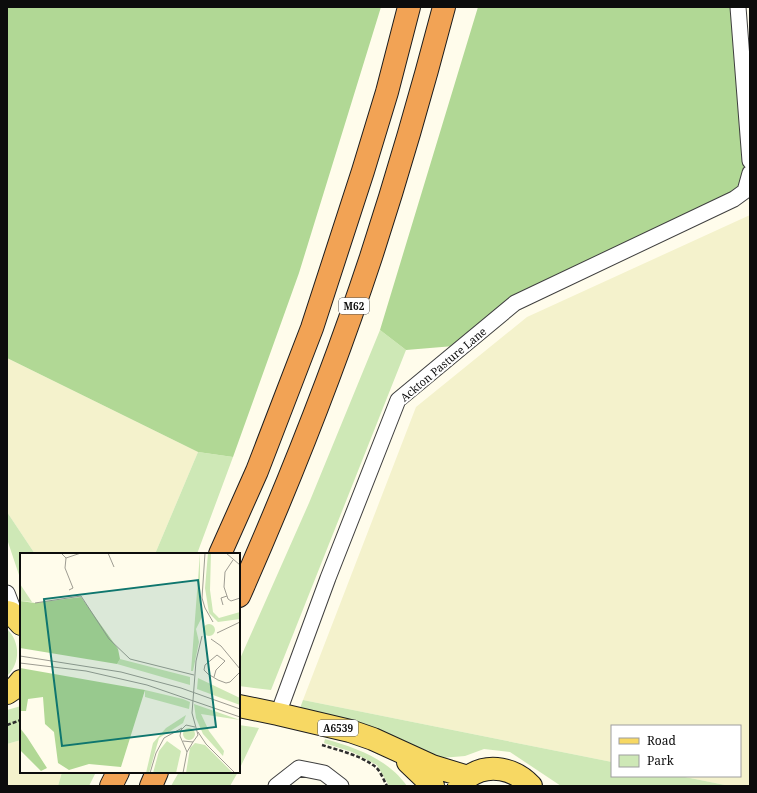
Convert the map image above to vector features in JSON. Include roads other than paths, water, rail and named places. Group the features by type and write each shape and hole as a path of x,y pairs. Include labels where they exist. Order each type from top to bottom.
{"highway":[{"path":"220,553 257,471 312,328 364,171 410,7"},
{"name":"M62","path":"240,594 297,460 340,347 371,256 417,107 444,7"},
{"path":"110,786 117,773"},
{"path":"151,786 158,773"}],"main road":[{"name":"A6539","path":"240,706 350,730 464,781"},
{"name":"A6539","path":"396,750 433,786"},
{"path":"464,781 479,771 491,768 514,772 531,786"}],"street":[{"path":"738,7 750,161"},
{"name":"Ackton Pasture Lane","path":"278,714 328,578 398,400 514,303 734,199 745,191 750,173"},
{"path":"7,593 15,618"},
{"path":"276,786 299,768 324,773 341,786"}]}
